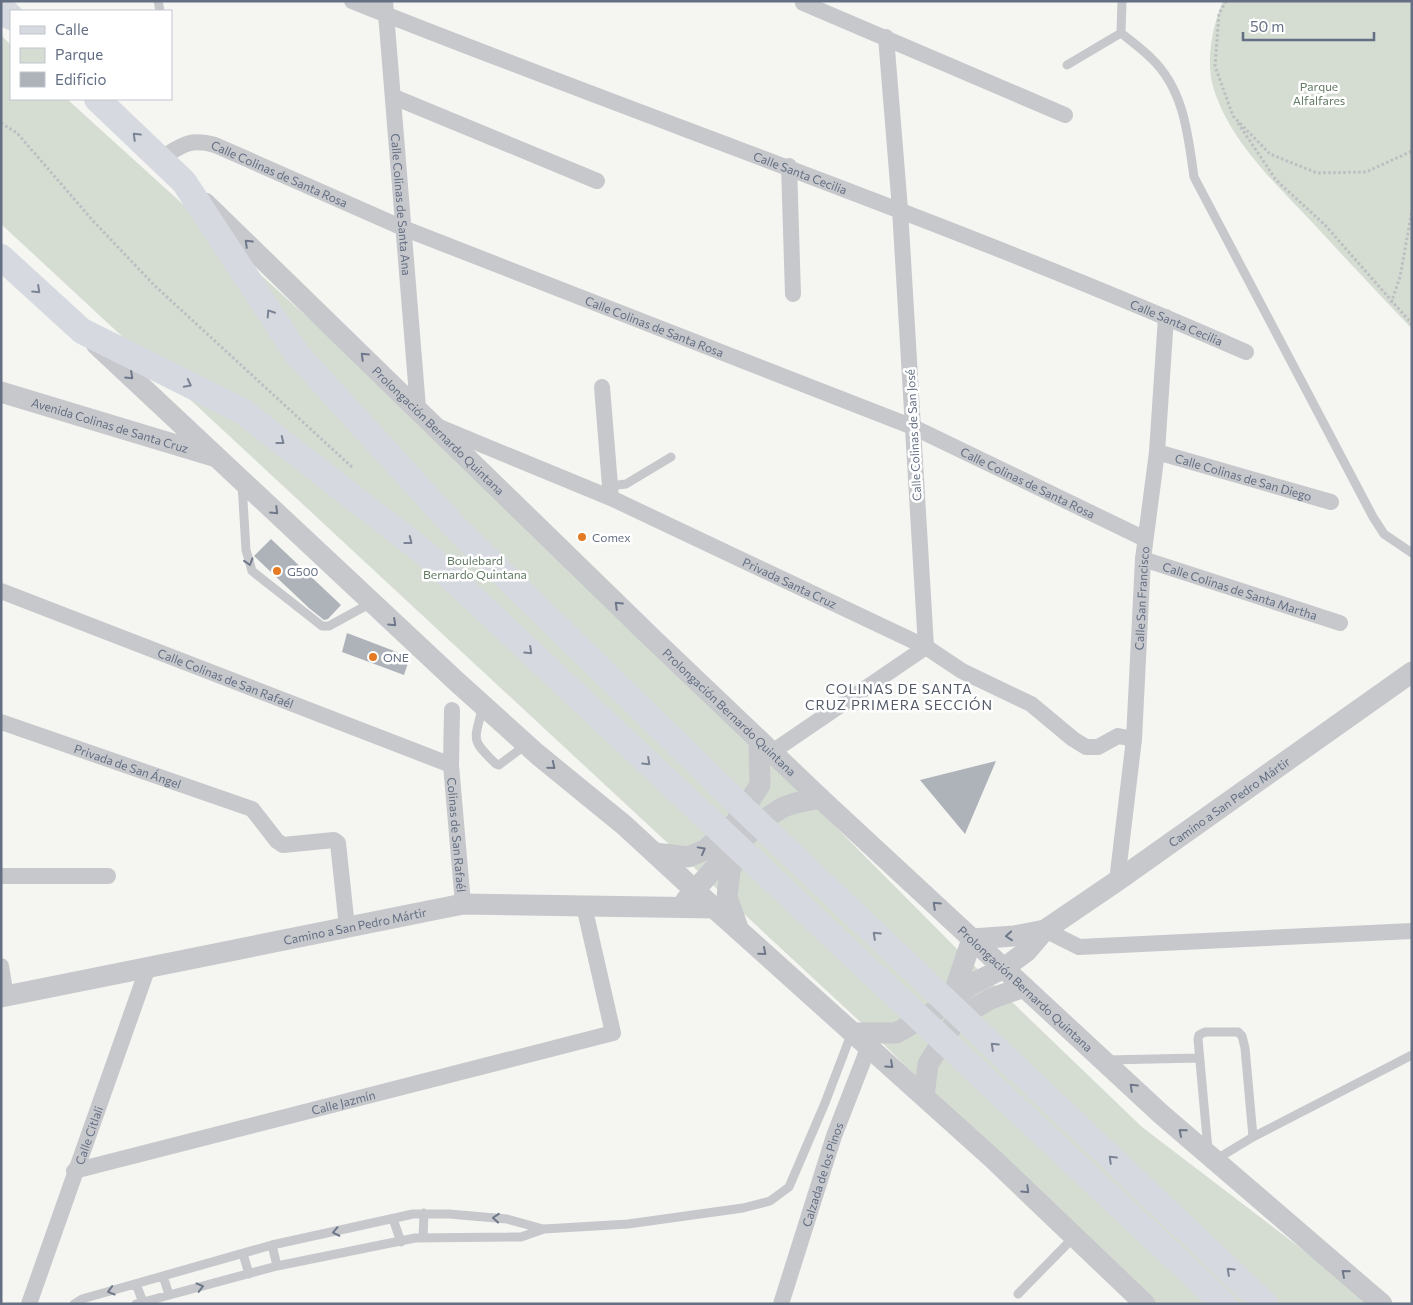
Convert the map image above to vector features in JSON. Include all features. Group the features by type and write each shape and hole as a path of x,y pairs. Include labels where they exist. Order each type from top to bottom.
{"main road":[{"name":"Prolongación Bernardo Quintana","path":"98,100 184,182"},
{"path":"184,182 297,354 454,527 751,816 1265,1304"},
{"path":"1,256 82,331 242,411 425,553 1224,1304"}],"street":[{"name":"Calle Santa Cecilia","path":"352,1 386,8 900,208 1166,316 1246,352"},
{"path":"803,3 1065,115"},
{"name":"Calle Colinas de Santa Ana","path":"386,8 418,408"},
{"name":"Calle Colinas de San José","path":"886,37 900,208 926,647"},
{"path":"394,97 597,181"},
{"name":"Calle Colinas de Santa Rosa","path":"160,159 187,142 201,141 216,145 403,228 913,427 1145,539"},
{"path":"789,166 793,294"},
{"name":"Prolongación Bernardo Quintana","path":"184,182 820,798 1161,1114 1382,1304"},
{"name":"Calle San Francisco","path":"1117,881 1134,739 1142,559 1157,452 1166,316"},
{"path":"82,331 242,479 371,603 526,744 624,825 739,931 924,1096 1075,1236 1145,1304"},
{"path":"602,387 611,492"},
{"name":"Avenida Colinas de Santa Cruz","path":"1,392 218,458"},
{"name":"Privada Santa Cruz","path":"432,424 611,492 926,647 962,670 1030,704 1072,740 1086,747 1098,747 1118,736 1134,739"},
{"name":"Calle Colinas de San Diego","path":"1157,452 1331,502"},
{"name":"Calle Colinas de Santa Martha","path":"1142,559 1340,623"},
{"name":"Calle Colinas de San Rafaél","path":"1,591 451,765"},
{"path":"655,853 688,857 705,850 735,823 760,786 765,746 926,647"},
{"name":"Camino a San Pedro Mártir","path":"858,1037 896,1033 1004,968 1027,951 1045,930 1412,672"},
{"path":"451,765 452,710"},
{"name":"Privada de San Ángel","path":"1,722 252,809 280,843 288,845 334,840 338,844 347,927"},
{"name":"Colinas de San Rafaél","path":"451,765 462,904"},
{"path":"679,908 740,842 780,809 794,803 820,798"},
{"path":"739,931 726,897 730,871 740,842"},
{"path":"1,876 108,876"},
{"name":"Camino a San Pedro Mártir","path":"4,997 462,904 714,908"},
{"name":"Calle Jazmín","path":"74,1172 613,1033 584,906"},
{"path":"1045,930 1079,947 1412,931"},
{"name":"Camino a San Pedro Mártir","path":"972,939 1014,936 1045,930"},
{"path":"952,998 972,939"},
{"path":"1,966 4,997"},
{"name":"Calle Citlali","path":"29,1304 74,1172 148,967"},
{"path":"924,1096 928,1064 953,1026 962,1016 990,999 1024,987"},
{"name":"Calzada de los Pinos","path":"781,1304 834,1136 858,1037"}],"lane":[{"path":"1121,33 1122,1"},
{"path":"1067,65 1121,33"},
{"path":"1121,33 1152,59 1173,86 1186,124 1194,177 1372,517 1384,534 1412,553"},
{"path":"611,492 671,457"},
{"path":"242,479 246,550 252,571 322,626 329,626 371,603"},
{"path":"483,705 475,739 477,746 496,764 499,765 526,744"},
{"path":"1253,1137 1242,1036 1232,1031 1205,1032 1199,1035 1199,1058 1211,1158 1253,1137 1412,1055"},
{"path":"136,1284 139,1303 277,1266 423,1238 504,1239 521,1237 544,1229 628,1224 743,1208 770,1202 790,1187 825,1103 858,1037"},
{"path":"1104,1060 1199,1058"},
{"path":"74,1304 82,1299 272,1246 424,1213 507,1219 544,1229"},
{"path":"423,1238 424,1213"},
{"path":"393,1219 401,1242"},
{"path":"1018,1294 1075,1236"},
{"path":"272,1246 277,1266"},
{"path":"243,1254 249,1274"},
{"path":"163,1276 169,1295"}],"path":[{"path":"1226,1 1219,14 1215,66 1233,116 1276,180 1326,225 1391,303 1412,324"},
{"path":"1233,116 1270,154 1317,172 1366,172 1412,152"},
{"path":"1391,303 1400,277 1412,210"}],"green space":[{"name":"Parque Alfalfares","path":"1223,1 1412,1 1412,329 1269,176 1242,144 1231,127 1214,90 1210,68 1213,33"},
{"name":"Boulebard Bernardo Quintana","path":"1,35 10,44 10,100 68,100 536,525 961,953 1142,1127 1374,1304 1154,1304 1083,1240 869,1030 1,224"}],"building":[{"path":"271,539 341,605 328,619 324,620 309,608 254,556"},
{"path":"347,633 410,657 404,675 342,652"},
{"path":"996,761 965,834 920,780"}],"place":[{"name":"Comex","path":"582,537"},
{"name":"G500","path":"277,571"},
{"name":"ONE","path":"373,657"}],"district":[{"name":"COLINAS DE SANTA CRUZ PRIMERA SECCIÓN","path":"899,696"}]}
